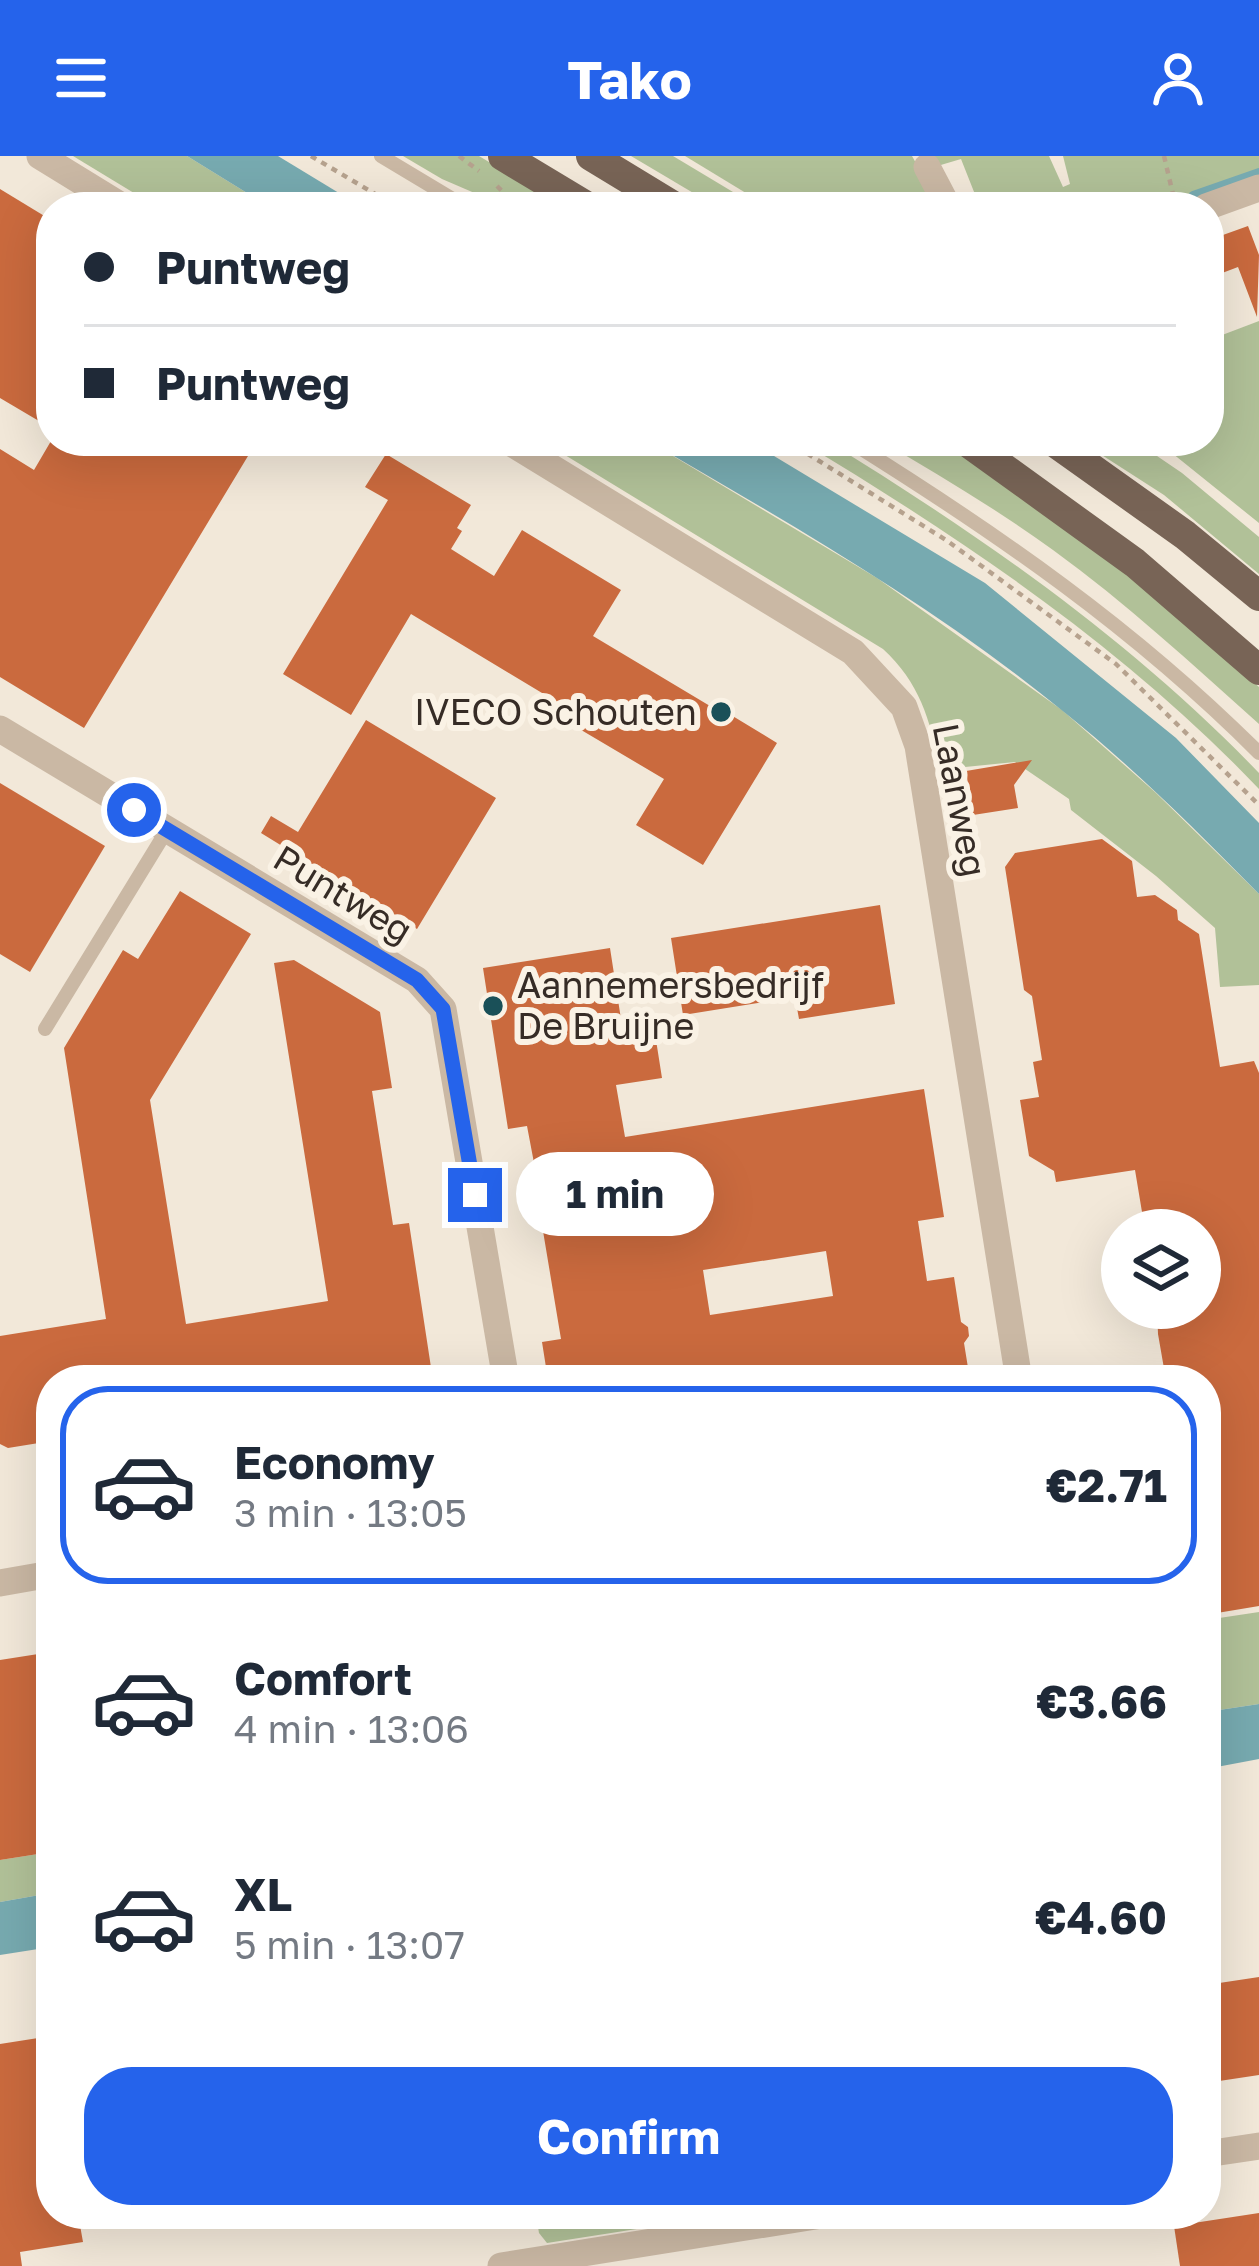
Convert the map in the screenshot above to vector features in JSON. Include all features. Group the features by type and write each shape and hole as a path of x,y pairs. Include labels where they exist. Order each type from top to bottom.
{"main road":[{"path":"503,156 563,192"},
{"path":"591,156 650,192"},
{"path":"987,456 1135,562 1259,670"},
{"path":"1074,456 1185,535 1259,596"}],"street":[{"path":"40,156 99,192"},
{"path":"927,167 940,192"},
{"path":"1224,201 1259,188"},
{"name":"Laanweg","path":"533,456 853,652 904,706 918,746 1017,1365"},
{"name":"Puntweg","path":"0,729 417,980 443,1009 503,1365"},
{"path":"0,1583 36,1577"},
{"path":"1221,2152 1259,2146"},
{"path":"501,2266 734,2229"}],"lane":[{"path":"380,156 441,192"},
{"path":"872,456 1119,624 1259,753"},
{"path":"45,1029 167,830"}],"path":[{"path":"311,156 372,192"},
{"path":"1164,156 1172,192"},
{"path":"811,456 946,539 1115,664 1259,805"}],"green space":[{"path":"73,156 187,156 246,192 132,192"},
{"path":"403,156 479,156 539,192 472,192"},
{"path":"631,156 673,156 733,192 692,192"},
{"path":"685,156 912,156 932,192 744,192"},
{"path":"926,156 1049,156 1063,187 1070,184 1063,156 1259,156 1259,181 1224,194 974,192 961,159 934,167"},
{"path":"1259,321 1259,523 1176,456 1224,456 1224,334"},
{"path":"567,456 673,456 877,578 1062,710 1259,894 1259,985 1220,987 1215,928 1071,810 1069,799 1015,762 965,767 966,780 945,796 919,698 883,649"},
{"path":"824,456 850,456 1054,593 1210,724 1259,773 1259,789 1099,643 923,518"},
{"path":"906,456 969,456 1057,514 1156,592 1259,687 1259,724 1080,570"},
{"path":"1103,456 1157,456 1182,473 1259,537 1259,574 1164,495"},
{"path":"1259,1612 1259,1704 1221,1710 1221,1618"},
{"path":"36,1854 36,1896 0,1902 0,1860"},
{"path":"538,2229 637,2229 547,2243"}],"water":[{"path":"187,156 278,156 337,192 246,192"},
{"path":"673,456 774,456 985,583 1176,738 1259,823 1259,894 1140,778 1015,674 862,568"},
{"path":"1259,1704 1259,1759 1221,1766 1221,1710"},
{"path":"36,1896 36,1949 0,1955 0,1902"}],"building":[{"path":"0,189 36,211 36,419 0,398"},
{"path":"1248,226 1259,255 1257,317 1238,267 1224,272 1224,235"},
{"path":"0,449 34,470 42,456 248,456 84,728 0,677"},
{"path":"385,456 389,456 471,505 451,549 494,576 522,530 621,590 593,636 710,706 725,703 731,715 777,743 703,865 636,825 664,779 566,721 572,711 411,614 351,715 283,674 388,500 365,487"},
{"path":"366,720 496,798 417,929 261,833 271,816 298,832"},
{"path":"1032,760 1014,785 1018,808 973,815 966,771"},
{"path":"0,783 105,846 30,972 0,954"},
{"path":"1102,839 1132,861 1137,897 1155,895 1199,934 1220,1067 1254,1061 1259,1073 1259,1606 1221,1612 1221,1365 1163,1365 1158,1334 1158,1329 1221,1329 1221,1209 1142,1209 1135,1170 1056,1182 1054,1171 1029,1156 1020,1100 1039,1097 1033,1062 1042,1060 1032,996 1024,990 1005,867 1015,853"},
{"path":"180,891 251,934 150,1100 186,1324 328,1301 274,963 294,960 380,1012 392,1088 372,1091 393,1225 409,1223 431,1365 36,1365 36,1443 8,1448 0,1444 0,1336 106,1319 64,1048 123,950 138,959"},
{"path":"880,905 895,1004 799,1019 795,997 683,1015 671,938"},
{"path":"610,948 625,1045 656,1040 662,1078 616,1085 625,1137 924,1089 944,1217 918,1221 927,1281 954,1277 961,1322 968,1327 964,1343 968,1365 546,1365 542,1342 561,1339 544,1216 537,1211 542,1205 527,1126 508,1129 483,968","holes":["826,1251 833,1296 710,1315 703,1270"]},
{"path":"36,1654 36,1854 0,1860 0,1660"},
{"path":"1259,1977 1259,2075 1221,2081 1221,1983"},
{"path":"36,2038 36,2229 81,2229 83,2242 20,2252 22,2266 0,2266 0,2044"},
{"path":"1259,2213 1259,2266 1180,2266 1174,2229 1221,2229 1221,2219"}],"waterway":[{"path":"1202,192 1259,172"}],"place":[{"name":"IVECO Schouten","path":"721,712"},
{"name":"Aannemersbedrijf De Bruijne","path":"493,1006"}],"route":[{"path":"134,810 417,980 443,1009 475,1195"}]}
